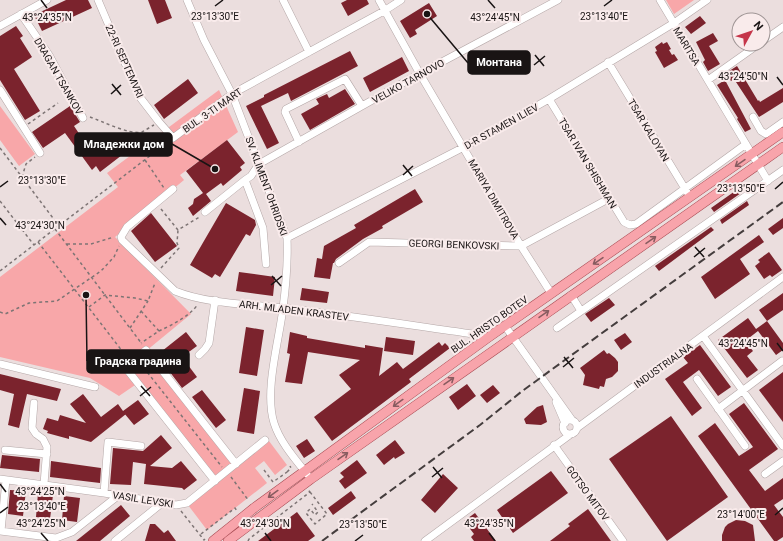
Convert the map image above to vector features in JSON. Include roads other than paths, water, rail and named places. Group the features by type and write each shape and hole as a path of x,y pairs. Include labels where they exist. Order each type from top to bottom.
{"main road":[{"name":"BUL. HRISTO BOTEV","path":"211,538 486,339 783,132"},
{"path":"228,541 307,482 512,336 783,147"}],"street":[{"path":"0,26 47,0"},
{"name":"22-RI SEPTEMVRI","path":"98,0 139,96 173,138"},
{"name":"SV. KLIMENT OHRIDSKI","path":"187,0 204,40 232,94 287,238 283,308 272,381 271,410 278,433 304,470 307,482"},
{"path":"283,0 308,52"},
{"name":"MARIYA DIMITROVA","path":"379,0 420,74 521,246 551,293"},
{"name":"BUL. 3-TI MART","path":"173,138 232,94 384,11 401,0"},
{"name":"VELIKO TARNOVO","path":"259,164 420,74 558,0"},
{"name":"MARITSA","path":"660,0 768,181"},
{"name":"D-R STAMEN ILIEV","path":"287,238 464,147 674,23 707,0"},
{"name":"DRAGAN TSANKOV","path":"21,14 49,55 82,116"},
{"path":"771,35 783,27"},
{"path":"708,80 748,52"},
{"name":"TSAR KALOYAN","path":"608,62 690,197"},
{"path":"299,142 285,112 286,108 345,79 362,106"},
{"path":"0,90 40,153"},
{"name":"TSAR IVAN SHISHMAN","path":"549,98 624,222 630,225 636,224 684,189"},
{"path":"753,117 762,131 766,134 783,122"},
{"path":"684,189 746,144"},
{"path":"205,212 251,176 259,164"},
{"path":"557,328 783,170"},
{"path":"245,180 263,228 266,264"},
{"name":"ARH. MLADEN KRASTEV","path":"173,189 127,226 121,237 122,240 175,292 185,296 473,334 486,339"},
{"name":"GEORGI BENKOVSKI","path":"339,263 369,242 521,246 610,198"},
{"name":"INDUSTRIALNA","path":"575,423 602,411 783,277"},
{"path":"571,295 581,311"},
{"path":"199,354 209,343 215,300"},
{"path":"424,541 554,445 575,432 575,423 505,326"},
{"path":"703,336 783,446"},
{"path":"215,481 131,363 146,350 236,464"},
{"path":"718,408 782,361"},
{"path":"0,364 95,387"},
{"path":"697,379 745,446"},
{"path":"550,389 564,424 565,431 571,434"},
{"path":"34,403 32,428 46,443 47,454 44,484"},
{"path":"554,445 564,424 568,420 575,423"},
{"name":"VASIL LEVSKI","path":"3,480 104,492 176,505 187,503 265,440"},
{"path":"104,492 108,442 141,446"},
{"name":"GOTSO MITOV","path":"554,445 623,541"},
{"path":"5,450 47,454"},
{"path":"765,474 783,461"},
{"path":"3,480 0,531 56,538 72,532 119,495"},
{"path":"115,541 162,503"}],"railway":[{"path":"322,541 480,425 521,392 783,202"}],"place":[{"name":"Монтана","path":"427,14"},
{"name":"Младежки дом","path":"215,169"},
{"name":"Градска градина","path":"86,295"}]}
